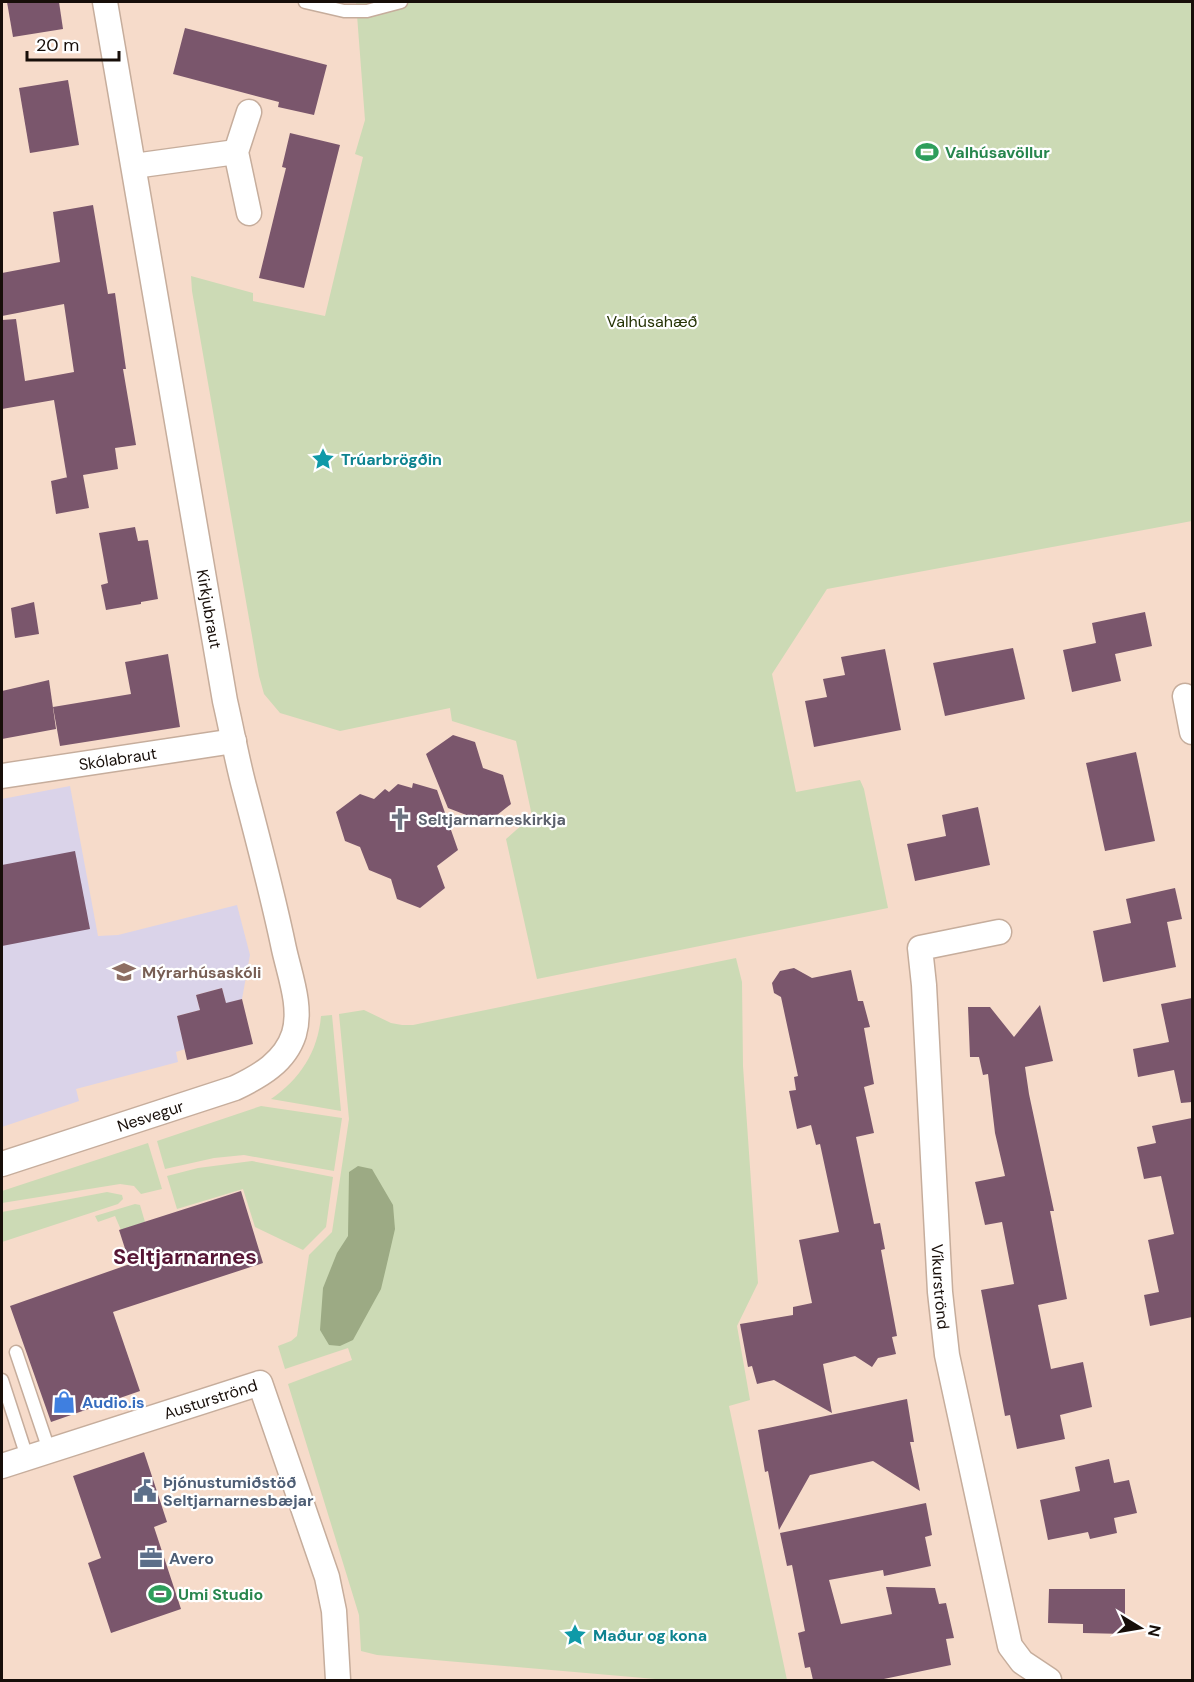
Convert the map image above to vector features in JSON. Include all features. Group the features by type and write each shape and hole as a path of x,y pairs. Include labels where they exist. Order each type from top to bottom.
{"street":[{"name":"Kirkjubraut","path":"105,2 225,701 272,894 297,1011 294,1033 289,1047"},
{"path":"249,112 236,152 249,213"},
{"path":"134,166 236,152"},
{"path":"1185,696 1192,732"},
{"name":"Skólabraut","path":"2,776 234,741"},
{"name":"Víkurströnd","path":"999,932 920,948 924,985 940,1292 947,1355 1010,1646 1022,1662 1049,1680"},
{"name":"Nesvegur","path":"2,1164 236,1088 274,1065 289,1047"},
{"name":"Austurströnd","path":"2,1466 260,1383 327,1577 334,1611 338,1680"}],"lane":[{"path":"305,2 344,11 367,11 401,2"},
{"path":"16,1352 38,1454"},
{"path":"2,1380 38,1454"}],"shaded area":[{"name":"Mýrarhúsaskóli","path":"70,786 98,936 118,935 237,905 250,955 242,999 226,1004 222,988 196,995 200,1010 177,1016 185,1049 176,1052 178,1062 76,1089 79,1101 2,1127 2,799"}],"green space":[{"name":"Valhúsahæð","path":"356,2 1192,2 1192,521 827,589 772,674 796,792 860,780 864,789 888,908 537,979 506,839 532,816 516,741 452,721 450,708 340,731 280,713 264,694 259,676 191,276 253,293 253,301 325,316 363,157 355,154 365,120"},
{"path":"736,958 742,982 743,1066 758,1283 737,1326 750,1400 729,1406 787,1680 667,1680 377,1655 361,1651 359,1615 288,1384 352,1360 348,1348 285,1369 278,1346 297,1336 309,1255 332,1232 349,1119 339,1014 364,1010 391,1023 413,1025"},
{"path":"332,1015 341,1111 271,1099 291,1083 306,1063 316,1041 321,1016"},
{"path":"261,1106 342,1118 334,1171 244,1155 214,1158 165,1169 157,1141"},
{"path":"148,1143 162,1189 141,1194 134,1186 120,1184 2,1203 2,1191"},
{"path":"252,1161 333,1177 326,1227 303,1250 255,1227 243,1189 177,1209 167,1176 198,1168"},
{"path":"358,1166 372,1169 393,1205 395,1229 381,1289 353,1340 340,1346 329,1345 320,1330 323,1288 337,1253 348,1236 349,1172"},
{"path":"107,1192 122,1195 123,1199 118,1204 2,1242 2,1212"},
{"path":"135,1204 140,1205 145,1222 121,1230 115,1216 98,1222 95,1216"}],"building":[{"path":"7,2 59,2 63,29 13,37"},
{"path":"185,28 327,65 314,115 278,107 279,102 173,74"},
{"path":"68,80 79,145 30,153 19,88"},
{"path":"290,133 340,145 304,288 259,278 286,168 282,167"},
{"path":"93,205 108,294 115,293 126,369 123,369 136,445 115,448 118,469 83,475 89,508 56,514 51,481 67,477 54,400 2,409 2,320 16,319 25,381 74,372 64,304 2,316 2,273 60,262 53,212"},
{"path":"135,527 138,541 148,540 158,599 106,610 101,585 108,583 99,533"},
{"path":"34,602 39,634 15,638 11,608"},
{"path":"1145,612 1152,646 1115,654 1121,681 1072,692 1063,650 1096,643 1092,623"},
{"path":"1013,648 1025,699 945,716 933,663"},
{"path":"885,649 901,730 814,747 805,701 827,697 823,679 845,675 841,657"},
{"path":"168,654 180,727 60,746 53,707 131,694 125,662"},
{"path":"49,680 56,729 2,739 2,691"},
{"path":"453,735 475,742 483,768 503,775 511,804 487,823 448,808 426,754"},
{"path":"1136,752 1155,841 1105,851 1086,763"},
{"name":"Seltjarnarneskirkja","path":"413,783 437,790 458,850 437,866 445,888 420,908 397,899 391,879 369,870 360,847 345,841 336,812 360,794 374,799 385,789 389,792 398,784 412,788"},
{"path":"978,807 990,865 915,881 907,844 946,836 942,815"},
{"path":"75,851 90,929 2,946 2,865"},
{"path":"1175,888 1182,919 1167,922 1176,967 1103,982 1093,931 1131,923 1126,899"},
{"path":"794,968 812,978 851,970 858,1001 863,1001 870,1027 864,1028 874,1084 864,1087 874,1133 856,1137 874,1224 880,1223 885,1249 881,1250 897,1336 892,1337 896,1354 878,1358 872,1367 855,1356 823,1364 832,1413 774,1380 757,1384 752,1366 748,1367 740,1324 793,1315 793,1307 812,1303 799,1240 839,1232 820,1144 816,1145 811,1125 797,1129 789,1091 796,1090 794,1077 798,1076 781,997 774,993 772,983 780,971"},
{"path":"222,988 226,1003 242,999 253,1044 187,1060 177,1016 200,1010 196,995"},
{"path":"1192,998 1192,1102 1181,1103 1174,1070 1138,1077 1133,1049 1169,1042 1161,1004"},
{"path":"1040,1005 1053,1061 1025,1067 1054,1211 1050,1211 1067,1299 1038,1305 1051,1369 1083,1362 1092,1407 1060,1415 1065,1439 1017,1449 1010,1415 1005,1416 981,1290 1014,1284 1002,1222 985,1225 975,1182 1005,1176 995,1133 988,1074 983,1075 979,1057 970,1057 968,1007 990,1007 1014,1037"},
{"path":"1192,1118 1192,1317 1150,1326 1144,1295 1159,1292 1148,1240 1174,1234 1161,1176 1144,1179 1137,1147 1156,1143 1152,1126"},
{"path":"241,1191 263,1263 113,1312 140,1391 51,1422 10,1306 130,1264 119,1230"},
{"path":"907,1399 914,1442 910,1442 920,1491 873,1461 810,1475 779,1530 758,1430"},
{"path":"144,1452 167,1522 154,1527 181,1609 111,1633 88,1563 101,1558 73,1476"},
{"path":"1109,1459 1114,1483 1129,1480 1137,1513 1114,1518 1117,1533 1090,1539 1088,1532 1048,1540 1040,1500 1080,1491 1075,1467"},
{"path":"926,1503 932,1535 925,1537 931,1566 884,1576 883,1570 829,1580 841,1624 892,1614 886,1587 935,1588 939,1604 946,1603 954,1638 946,1639 951,1665 879,1680 813,1680 810,1667 805,1668 798,1633 805,1631 792,1565 787,1566 780,1533"},
{"path":"1049,1589 1125,1589 1125,1634 1083,1633 1083,1624 1048,1623"}],"place":[{"name":"Valhúsavöllur","path":"927,152"},
{"name":"Trúarbrögðin","path":"323,459"},
{"name":"Seltjarnarneskirkja","path":"400,819"},
{"name":"Mýrarhúsaskóli","path":"124,972"},
{"name":"Audio.is","path":"64,1402"},
{"name":"Þjónustumiðstöð Seltjarnarnesbæjar","path":"145,1491"},
{"name":"Avero","path":"151,1558"},
{"name":"Umi Studio","path":"160,1594"},
{"name":"Maður og kona","path":"575,1635"}],"district":[{"name":"Seltjarnarnes","path":"185,1256"}]}
